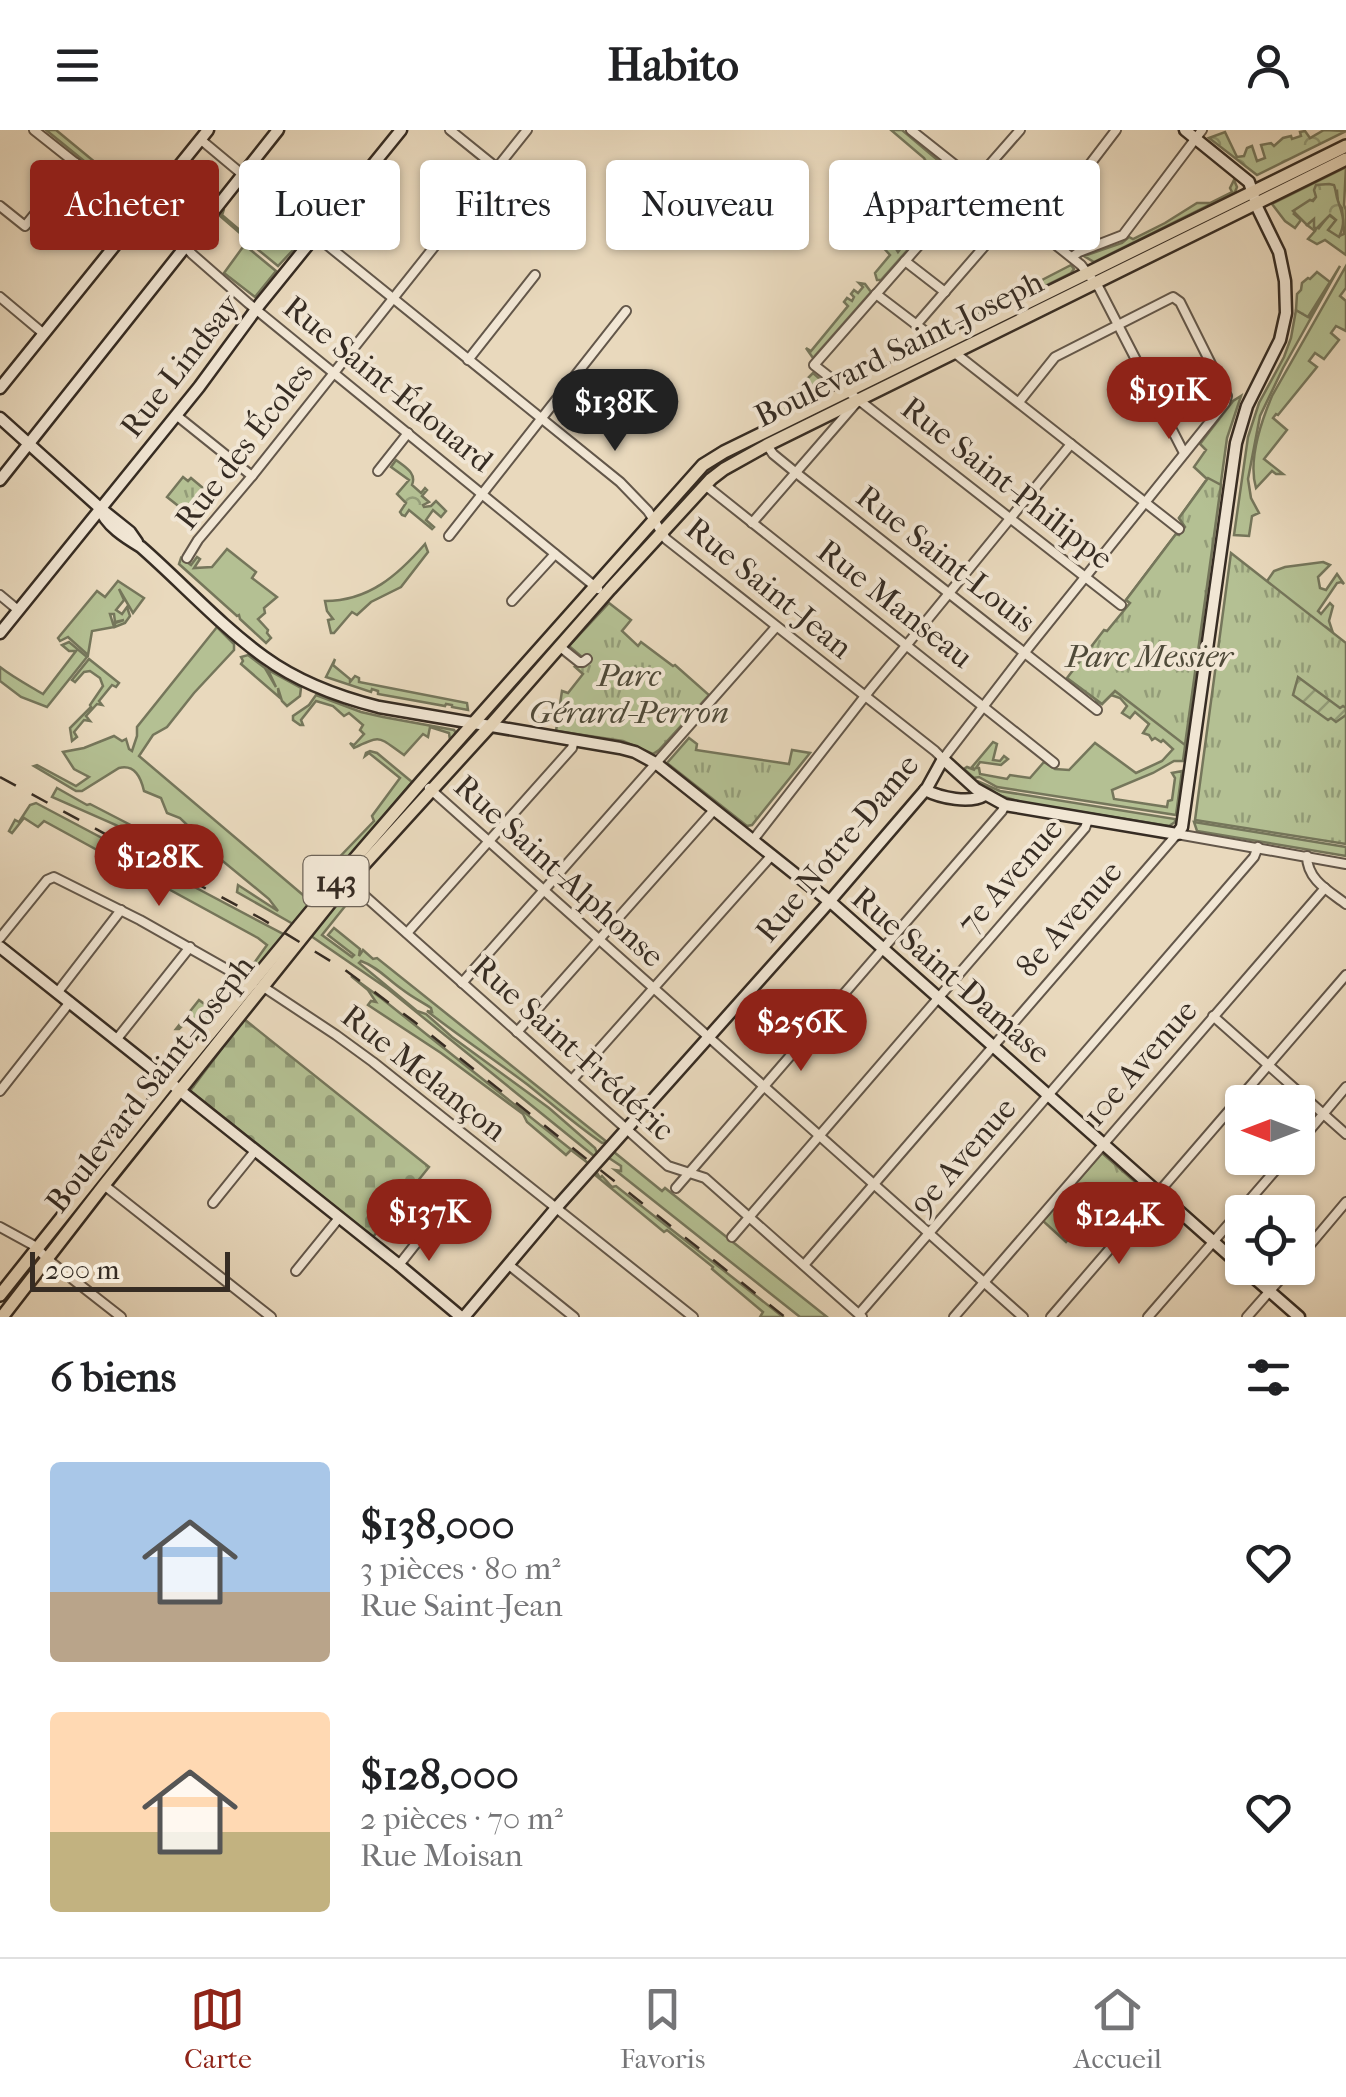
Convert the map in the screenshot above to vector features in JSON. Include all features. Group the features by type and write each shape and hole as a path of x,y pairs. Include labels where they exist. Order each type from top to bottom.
{"main road":[{"name":"Boulevard Saint-Joseph","path":"1254,198 1346,146"},
{"name":"Boulevard Saint-Joseph","path":"0,1295 426,785 490,726 559,646 654,521 709,461 942,344 1346,158"},
{"name":"Boulevard Saint-Joseph","path":"257,985 348,881 474,724 705,485 724,469 767,445 955,353 1091,278"},
{"name":"Boulevard Saint-Joseph","path":"2,1317 175,1087"}],"street":[{"name":"Rue Saint-Édouard","path":"34,130 72,160"},
{"path":"254,160 278,130"},
{"name":"Rue Lindsay","path":"376,160 401,130"},
{"path":"450,130 487,160"},
{"name":"Rue des Écoles","path":"503,160 527,130"},
{"path":"911,130 949,160"},
{"path":"994,160 1020,130"},
{"path":"1093,160 1116,130"},
{"path":"1177,834 1184,823 1239,431 1249,400 1275,352 1286,312 1281,259 1247,180 1199,134 1185,130"},
{"path":"1072,257 1123,235 1199,134"},
{"path":"184,160 204,135"},
{"name":"Rue Saint-Jean","path":"204,135 239,170"},
{"path":"219,205 239,179"},
{"path":"0,206 25,226 30,220"},
{"path":"0,388 111,250"},
{"path":"0,480 184,250"},
{"name":"Rue Saint-Édouard","path":"189,250 600,591"},
{"name":"Rue Lindsay","path":"0,633 303,250"},
{"name":"Rue Saint-Jean","path":"334,250 620,482 668,540 936,751 986,795 1005,805 1346,864"},
{"name":"Rue des Écoles","path":"187,558 431,250"},
{"path":"915,250 876,294 1179,529"},
{"path":"916,325 981,250"},
{"path":"1063,250 1091,278 1184,453"},
{"path":"905,261 945,292"},
{"path":"468,360 535,275"},
{"name":"Rue Saint-Philippe","path":"876,294 814,364 1121,605"},
{"path":"0,296 44,334"},
{"name":"Rue Notre-Dame","path":"463,1317 925,790 942,760 1025,652 1225,403 1227,395 1176,298 1118,325"},
{"path":"449,536 626,311"},
{"path":"1018,402 1052,360 1118,325"},
{"path":"752,523 860,400"},
{"path":"176,415 252,476"},
{"name":"Rue Saint-Damase","path":"0,418 130,532 249,645 290,673 367,704 628,750 657,764 830,901 1225,1251"},
{"path":"378,471 408,433"},
{"path":"753,840 1071,444"},
{"name":"Rue Saint-Louis","path":"767,445 775,456 1098,710"},
{"name":"Rue Manseau","path":"705,485 1054,763"},
{"path":"512,602 556,554"},
{"path":"0,595 18,610"},
{"path":"462,983 776,627"},
{"path":"559,646 579,662 586,658"},
{"path":"407,933 572,748 574,740"},
{"name":"Rue Saint-Alphonse","path":"426,785 1023,1317"},
{"path":"925,790 974,800 986,795"},
{"path":"676,1188 1005,805"},
{"path":"517,1032 714,810"},
{"name":"7e Avenue","path":"732,1236 1088,820"},
{"name":"8e Avenue","path":"804,1265 1177,834"},
{"name":"9e Avenue","path":"861,1316 1254,857 1258,847"},
{"path":"572,1080 772,855"},
{"path":"1307,856 1310,872 1346,904"},
{"name":"Rue Melançon","path":"0,938 52,877 121,910 257,985 344,1040 693,1317"},
{"name":"Rue Saint-Frédéric","path":"348,881 668,1166 705,1178 861,1316"},
{"name":"10e Avenue","path":"954,1317 1324,888"},
{"path":"57,992 121,910"},
{"path":"0,947 463,1317"},
{"path":"116,1040 190,948"},
{"path":"1051,1317 1346,975"},
{"path":"0,1091 70,1002"},
{"path":"1214,1016 1346,1134"},
{"path":"1315,1124 1346,1087"},
{"path":"214,1203 255,1150"},
{"path":"1148,1317 1271,1175"},
{"path":"104,1185 271,1317"},
{"path":"399,1265 456,1194"},
{"path":"1315,1239 1346,1202"},
{"path":"296,1271 338,1218"},
{"path":"0,1227 37,1248 122,1317"},
{"path":"509,1265 574,1317"},
{"name":"Rue Saint-Damase","path":"1263,1285 1299,1317"},
{"path":"1247,1317 1275,1285"}],"green space":[{"path":"46,130 56,130 92,160 83,160"},
{"path":"891,130 902,130 938,160 924,158"},
{"path":"1324,130 1346,131 1257,175 1209,138 1225,132 1237,157 1244,156 1252,146 1257,161 1265,158 1261,145 1274,146 1283,138 1292,139 1305,131 1310,138"},
{"path":"1346,167 1346,255 1325,240 1317,244 1308,239 1315,231 1307,225 1313,218 1319,228 1329,215 1336,220 1329,230 1339,236 1344,234 1337,191 1317,197 1294,214 1301,220 1295,228 1272,204"},
{"path":"1234,180 1235,192 1094,262 1084,256 1129,237 1133,239 1197,203 1210,203 1232,192"},
{"path":"1316,185 1334,185 1342,215 1339,237 1328,230 1336,220 1330,215 1316,229 1314,219 1307,225 1293,211 1313,201"},
{"path":"241,250 251,250 276,271 255,297 224,273"},
{"path":"258,250 293,250 278,266"},
{"path":"886,250 908,250 877,280 875,273 890,255"},
{"path":"1071,265 1071,273 943,334 953,326"},
{"path":"1340,266 1260,416 1248,479 1259,513 1252,516 1249,536 1234,535 1248,437 1259,403 1284,357 1296,310 1309,317"},
{"path":"1346,266 1346,288 1340,296 1346,301 1346,331 1336,326 1331,333 1339,340 1324,359 1315,353 1309,361 1317,367 1273,418 1287,430 1264,459 1283,474 1272,471 1256,488 1255,454 1272,396"},
{"path":"1317,272 1330,282 1308,317 1296,310 1297,294 1302,283"},
{"path":"859,283 871,292 813,358 806,348 811,351 848,306 844,302 847,298 852,301 854,290 858,293 863,287"},
{"path":"813,373 828,386 828,393 773,420 766,415 784,400 787,404 804,396 804,382"},
{"name":"Parc Messier","path":"1241,396 1227,438 1183,761 1174,761 1112,790 1114,799 1167,807 1172,800 1172,773 1182,771 1176,815 997,787 974,778 964,769 975,770 972,767 993,742 997,744 993,760 1000,761 1004,756 1008,759 1001,765 980,762 976,768 980,774 1007,779 1010,775 1030,778 1044,762 1055,769 1069,770 1095,743 1136,773 1162,761 1173,749 1163,740 1152,740 1143,733 1149,724 1135,712 1130,718 1122,713 1127,706 1120,698 1111,695 1102,704 1096,701 1130,603 1126,600 1185,527 1179,518 1207,479 1194,467 1206,450 1200,444"},
{"path":"396,460 412,474 412,485 421,493 427,490 422,496 429,502 424,507 436,501 446,511 441,517 433,510 426,520 432,529 409,510 405,516 400,512 406,503 397,494 409,480 391,467"},
{"path":"183,477 203,488 186,512 167,497"},
{"name":"Parc Messier","path":"1208,478 1221,485 1185,745 1115,691 1102,704 1067,678 1130,603 1126,600 1185,527 1179,518"},
{"path":"425,544 428,552 401,587 371,602 357,615 352,612 331,633 328,620 333,619 325,601 369,591 404,566"},
{"path":"227,549 256,572 252,578 277,597 258,619 271,638 266,643 179,564 181,558 191,565 197,557 200,559 194,568 212,567"},
{"path":"1231,553 1346,643 1346,844 1195,820"},
{"path":"1323,562 1330,565 1318,577 1320,588 1326,590 1337,574 1344,584 1337,583 1318,611 1321,614 1330,603 1333,606 1329,621 1333,633 1254,600 1274,571"},
{"path":"118,581 144,598 133,613 119,589 124,600 116,610 122,614 127,607 130,616 125,623 115,627 115,623 124,620 115,622 114,614 110,614 114,627 92,631 88,655 68,637 60,641 58,638 97,591 105,597"},
{"name":"Parc Gérard-Perron","path":"609,603 631,620 622,631 638,646 641,642 675,665 709,695 653,754 623,741 556,731 562,691 568,693 583,674 575,667 588,662 569,646"},
{"path":"217,627 234,644 234,650 167,727 153,735 139,756 303,895 374,821 372,816 400,778 369,753 365,756 366,753 370,751 377,753 412,782 293,924 237,892 238,885 278,911 269,899 208,849 180,818 167,813 161,798 144,791 133,770 119,768 76,791 34,766 76,786 89,777 74,769 63,752 114,736 126,739 132,751 137,727"},
{"path":"69,642 87,657 47,707 21,697 0,681 0,667 43,694 76,651 62,645"},
{"path":"248,655 265,668 276,687 268,670 301,688 300,696 287,706 278,688 279,697 241,664 241,657"},
{"path":"89,659 119,683 116,687 112,685 99,701 102,705 97,704 86,716 90,721 84,720 72,741 70,728 91,707 103,686 90,671 75,682 72,680"},
{"path":"335,659 333,665 350,682 355,676 359,682 467,703 468,710 378,694 326,677"},
{"path":"1298,677 1340,708 1346,708 1346,715 1336,722 1328,720 1293,695"},
{"path":"316,695 361,712 454,730 456,733 450,740 449,733 430,727 428,737 423,734 404,755 380,740 354,748 350,743 354,745 364,734 360,730 363,725 349,713 344,716 333,706 316,701 301,720 303,725 293,720"},
{"path":"689,738 697,744 696,750 789,764 792,750 810,753 752,825 747,826 667,763"},
{"path":"977,781 1000,791 1175,822 1169,826 1025,803 1001,796"},
{"path":"57,788 148,834 148,838 169,849 172,842 186,852 178,857 180,861 116,825 52,797"},
{"path":"36,803 285,935 256,971 249,970 267,945 258,938 44,821 38,827 24,818 12,833 9,831 15,820 19,822 30,805"},
{"path":"1194,822 1346,847 1346,856 1197,831"},
{"path":"350,893 357,899 350,900 322,935 352,957 328,935 334,928 360,949 359,956 363,950 377,958 607,1142 592,1136 427,1011 432,1012 431,1008 373,967 359,963 549,1108 595,1148 594,1156 388,989 311,936 344,894"},
{"path":"351,976 588,1163 571,1150 566,1155 527,1122 523,1114 368,1005 376,1002"},
{"path":"199,1000 219,1015 192,1046 188,1040 196,1028 187,1021 176,1029"},
{"path":"244,1019 429,1167 373,1237 190,1091"},
{"path":"614,1152 827,1317 800,1317 615,1170 621,1171 621,1166 609,1158"},
{"path":"1102,1153 1149,1194 1120,1228 1096,1207 1066,1242 1043,1221"},
{"path":"595,1175 783,1317 760,1317 763,1312 713,1267 667,1230 664,1232"}],"railway":[{"path":"0,777 262,919 345,970 785,1317"}]}
